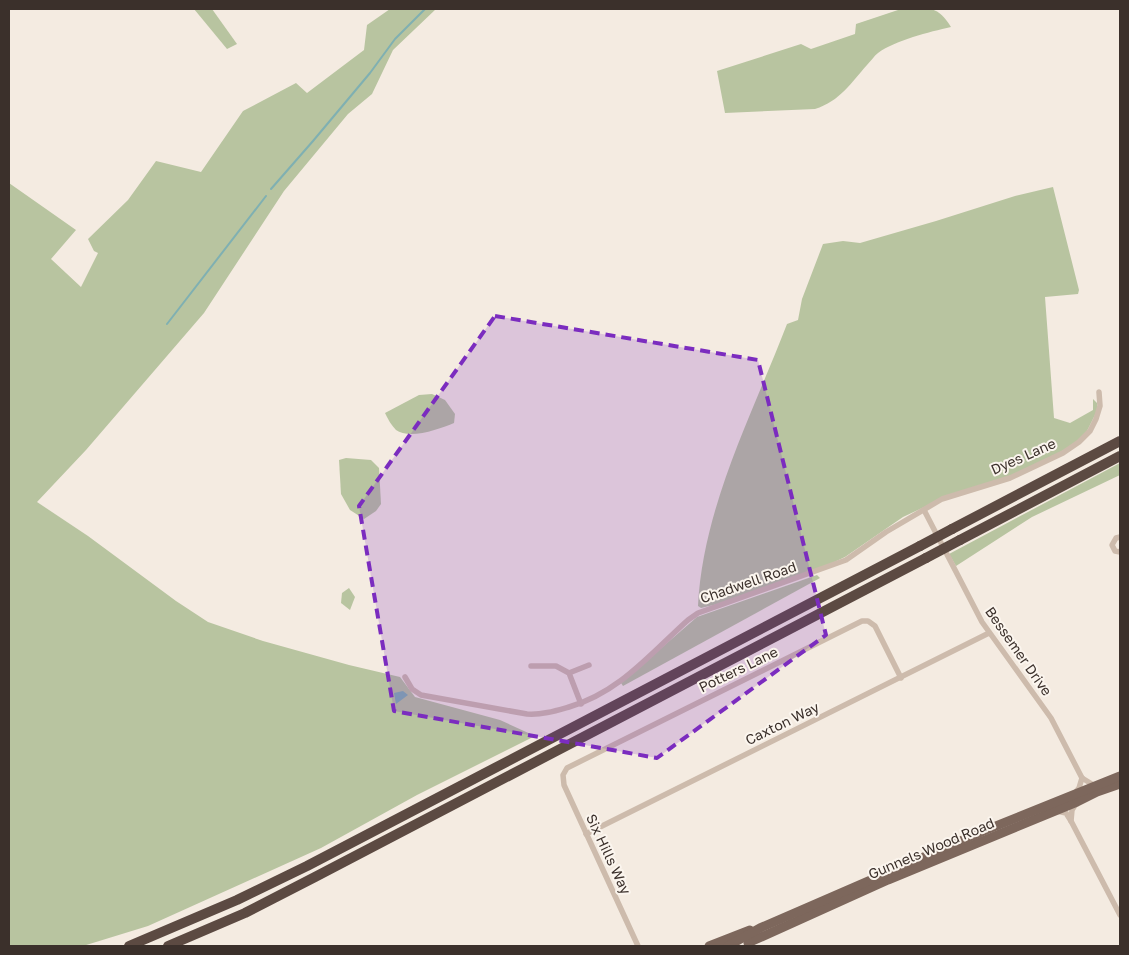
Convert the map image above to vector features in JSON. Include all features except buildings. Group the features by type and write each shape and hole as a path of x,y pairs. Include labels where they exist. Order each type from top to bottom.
{"highway":[{"path":"129,946 237,900 307,866 1120,441"},
{"path":"168,946 245,912 315,877 1120,456"}],"main road":[{"name":"Gunnels Wood Road","path":"736,945 753,940 888,880 1056,810 1095,786 1120,776"},
{"name":"Gunnels Wood Road","path":"736,945 760,928 986,830 1120,784"},
{"name":"Gunnels Wood Road","path":"709,946 760,928"}],"street":[{"name":"Dyes Lane","path":"924,510 942,499 1017,475 1062,453 1079,442 1090,431 1096,419 1100,406 1100,392"},
{"name":"Bessemer Drive","path":"924,510 989,633 1051,718 1082,778"},
{"name":"Chadwell Road","path":"404,677 407,684 421,695 508,710 539,714 581,704 605,693 626,677 682,625 698,613 846,560 886,532 924,510"},
{"path":"1120,537 1113,541 1112,544 1115,550 1120,552"},
{"name":"Potters Lane","path":"563,775 571,765 862,621 868,621 875,626 901,678"},
{"name":"Caxton Way","path":"586,834 989,633"},
{"path":"532,666 556,666 569,673 581,704"},
{"path":"569,673 589,666"},
{"name":"Six Hills Way","path":"563,775 564,785 636,946"},
{"path":"1071,821 1072,810 1082,778 1095,786"},
{"path":"1056,810 1066,813 1071,821 1120,915"}],"highlighted area":[{"path":"495,316 758,360 826,635 657,758 394,711 359,506"}],"green space":[{"path":"194,9 212,9 237,44 227,49"},
{"path":"390,9 436,9 393,50 372,94 348,114 284,191 204,313 86,450 37,502 208,622 263,641 400,677 415,697 500,720 535,736 417,795 321,848 148,926 83,946 9,946 9,183 76,230 51,259 81,287 98,253 94,251 88,239 128,200 156,161 201,172 243,111 296,83 307,93 364,50 367,25"},
{"path":"901,9 930,9 941,14 951,27 913,37 885,48 875,56 850,85 824,106 815,109 725,113 717,71 801,44 811,49 855,34 856,24"},
{"path":"1053,187 1079,290 1078,294 1045,297 1054,418 1070,423 1093,410 1093,399 1097,403 1098,409 1087,431 1074,444 1040,464 1010,477 933,503 903,517 845,557 828,565 722,603 701,608 698,606 702,569 709,533 731,462 787,324 798,320 802,299 823,244 843,241 860,243 1015,196"},
{"path":"432,394 445,400 455,414 454,423 416,434 402,433 396,430 385,413 419,395"},
{"path":"346,458 371,460 379,468 381,504 376,511 364,519 350,510 341,494 339,460"},
{"path":"1120,463 1120,475 1032,517 956,566 949,554"},
{"path":"817,575 820,578 623,686 621,683 697,617"},
{"path":"349,588 355,597 350,610 341,603 342,593"}],"water":[{"path":"403,691 408,695 396,704 394,693"}],"waterway":[{"path":"271,189 370,73 395,39 425,9"},
{"path":"167,324 266,196"}]}
